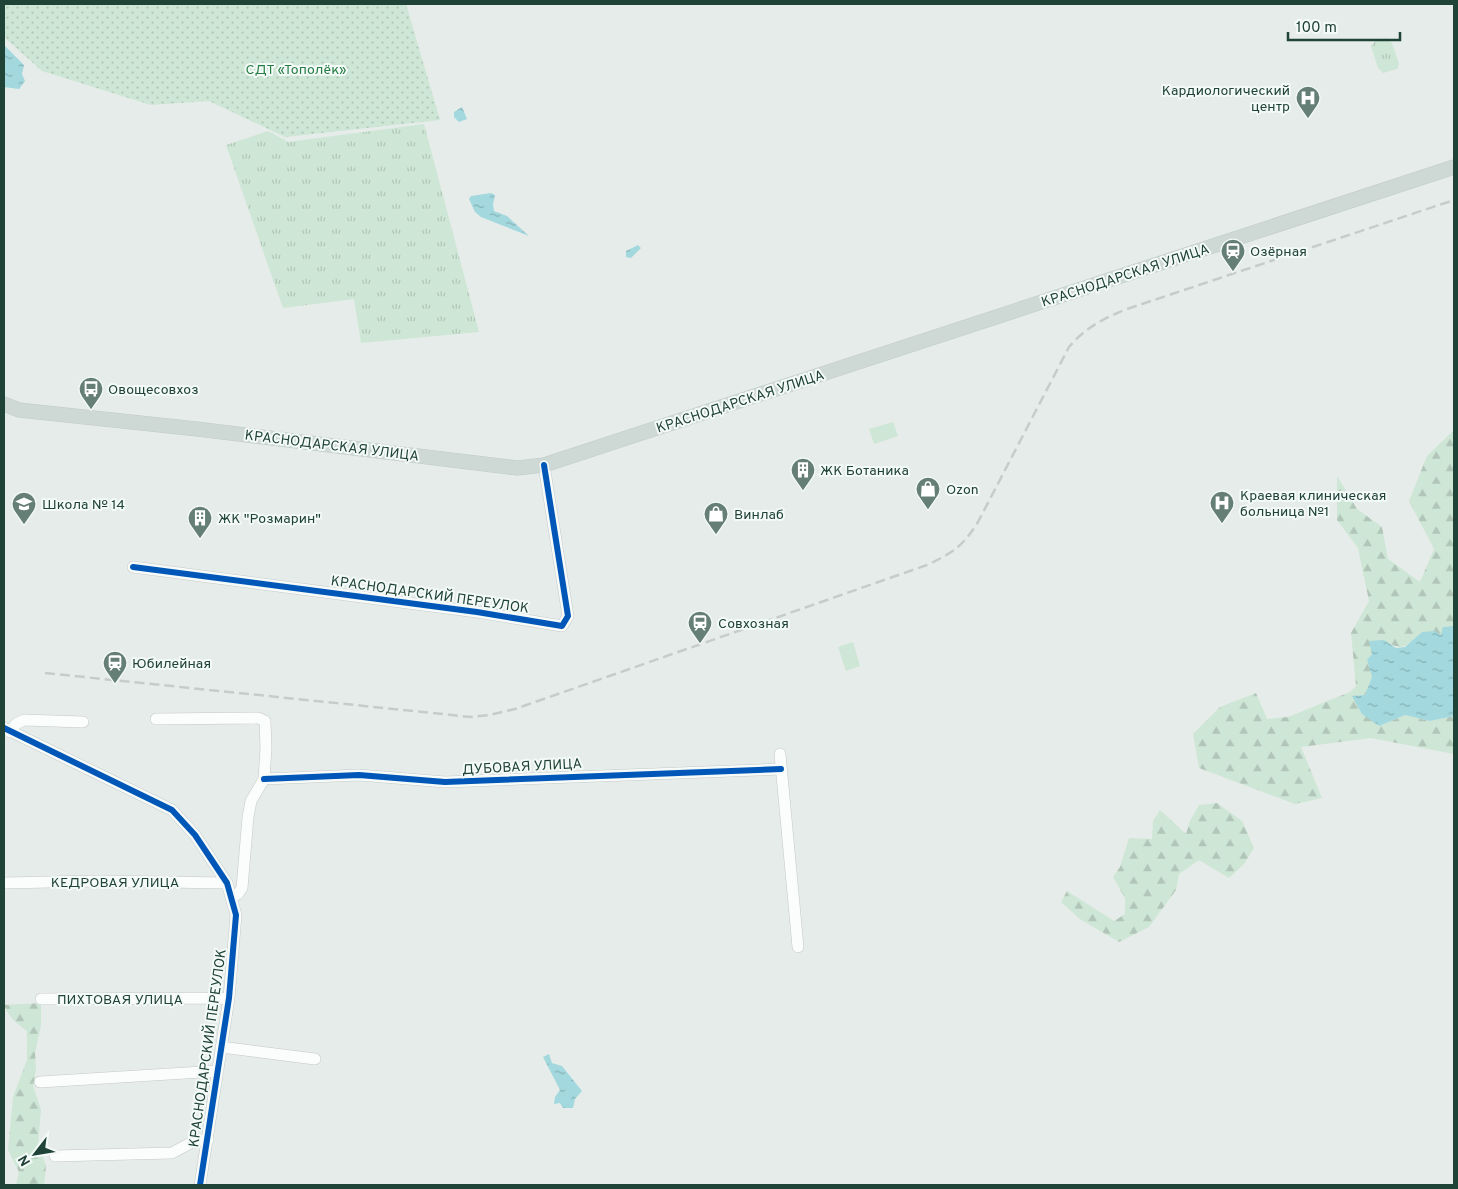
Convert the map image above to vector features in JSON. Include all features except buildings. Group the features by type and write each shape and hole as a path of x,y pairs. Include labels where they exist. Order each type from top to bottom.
{"main road":[{"name":"КРАСНОДАРСКАЯ УЛИЦА","path":"4,404 18,410 190,428 517,468 544,465 1454,167"}],"street":[{"name":"КРАСНОДАРСКИЙ ПЕРЕУЛОК","path":"133,567 477,612 562,626 568,616 544,465"},
{"path":"156,719 258,718 265,721 264,779 250,801 242,888 238,894 232,896"},
{"path":"7,730 24,720 83,722"},
{"name":"КРАСНОДАРСКИЙ ПЕРЕУЛОК","path":"7,730 172,810 195,835 227,883 236,915 229,998 200,1185"},
{"path":"780,754 798,947"},
{"name":"ДУБОВАЯ УЛИЦА","path":"264,779 359,775 445,782 781,769"},
{"name":"КЕДРОВАЯ УЛИЦА","path":"4,883 98,881 227,883"},
{"name":"ПИХТОВАЯ УЛИЦА","path":"41,999 229,998"},
{"path":"221,1046 315,1059"},
{"path":"40,1082 218,1072"},
{"path":"55,1156 172,1153 196,1140 208,1140"}],"green space":[{"name":"СДТ «Тополёк»","path":"4,4 406,4 440,120 285,137 209,101 151,105 42,71 4,37"},
{"path":"1385,38 1392,43 1399,64 1397,69 1383,73 1378,68 1371,46 1375,41"},
{"path":"424,124 479,332 361,343 354,299 283,308 226,145 268,131 288,142"},
{"path":"893,422 898,436 874,444 869,429"},
{"path":"1454,430 1454,626 1444,627 1441,636 1422,632 1408,644 1401,647 1384,640 1367,660 1372,677 1365,695 1352,696 1379,726 1405,715 1430,721 1454,716 1454,754 1371,738 1301,747 1322,798 1295,804 1199,768 1193,734 1220,707 1256,693 1267,719 1288,717 1350,692 1356,686 1351,633 1369,601 1358,548 1337,520 1337,476 1357,509 1382,527 1388,559 1420,582 1434,549 1409,501 1427,456"},
{"path":"853,642 860,666 846,671 838,647"},
{"path":"1217,803 1242,821 1254,848 1244,864 1229,878 1199,860 1179,874 1176,890 1149,927 1119,942 1080,919 1061,902 1067,891 1114,921 1125,914 1125,898 1113,877 1120,867 1129,838 1152,839 1153,821 1160,810 1186,834 1190,821 1199,805"},
{"path":"41,1003 41,1025 35,1053 36,1069 33,1086 41,1110 38,1144 46,1166 44,1185 16,1185 19,1172 8,1150 13,1097 27,1060 27,1031 13,1020 4,1005"}],"water":[{"path":"4,45 24,65 22,74 25,81 19,89 4,87"},
{"path":"462,107 467,119 459,122 454,117 454,112"},
{"path":"491,193 495,195 494,211 507,216 529,236 481,217 475,212 469,199 471,196"},
{"path":"638,245 641,248 631,258 626,257 626,251"},
{"path":"1454,626 1454,716 1430,721 1405,715 1379,726 1362,714 1352,696 1365,695 1372,677 1367,660 1372,654 1369,641 1384,640 1396,648 1405,647 1422,632 1435,631 1441,635 1443,627"},
{"path":"549,1054 552,1063 562,1066 582,1091 575,1099 573,1108 563,1108 560,1103 554,1104 555,1097 560,1090 543,1057"}],"railway":[{"path":"45,673 471,717 515,709 927,565 944,556 957,548 978,522 1069,347 1088,329 1127,309 1454,200"}],"cycle path":[{"path":"133,567 477,612 562,626 568,616 544,465"},
{"path":"4,728 172,810 195,835 227,883 236,915 229,998 200,1185"},
{"path":"264,779 359,775 445,782 781,769"}],"place":[{"name":"Кардиологический центр","path":"1308,119"},
{"name":"Озёрная","path":"1233,272"},
{"name":"Овощесовхоз","path":"91,410"},
{"name":"ЖК Ботаника","path":"803,491"},
{"name":"Ozon","path":"928,510"},
{"name":"Краевая клиническая больница №1","path":"1222,524"},
{"name":"Школа № 14","path":"24,525"},
{"name":"Винлаб","path":"716,535"},
{"name":"ЖК \"Розмарин\"","path":"200,539"},
{"name":"Совхозная","path":"700,644"},
{"name":"Юбилейная","path":"115,684"}]}
